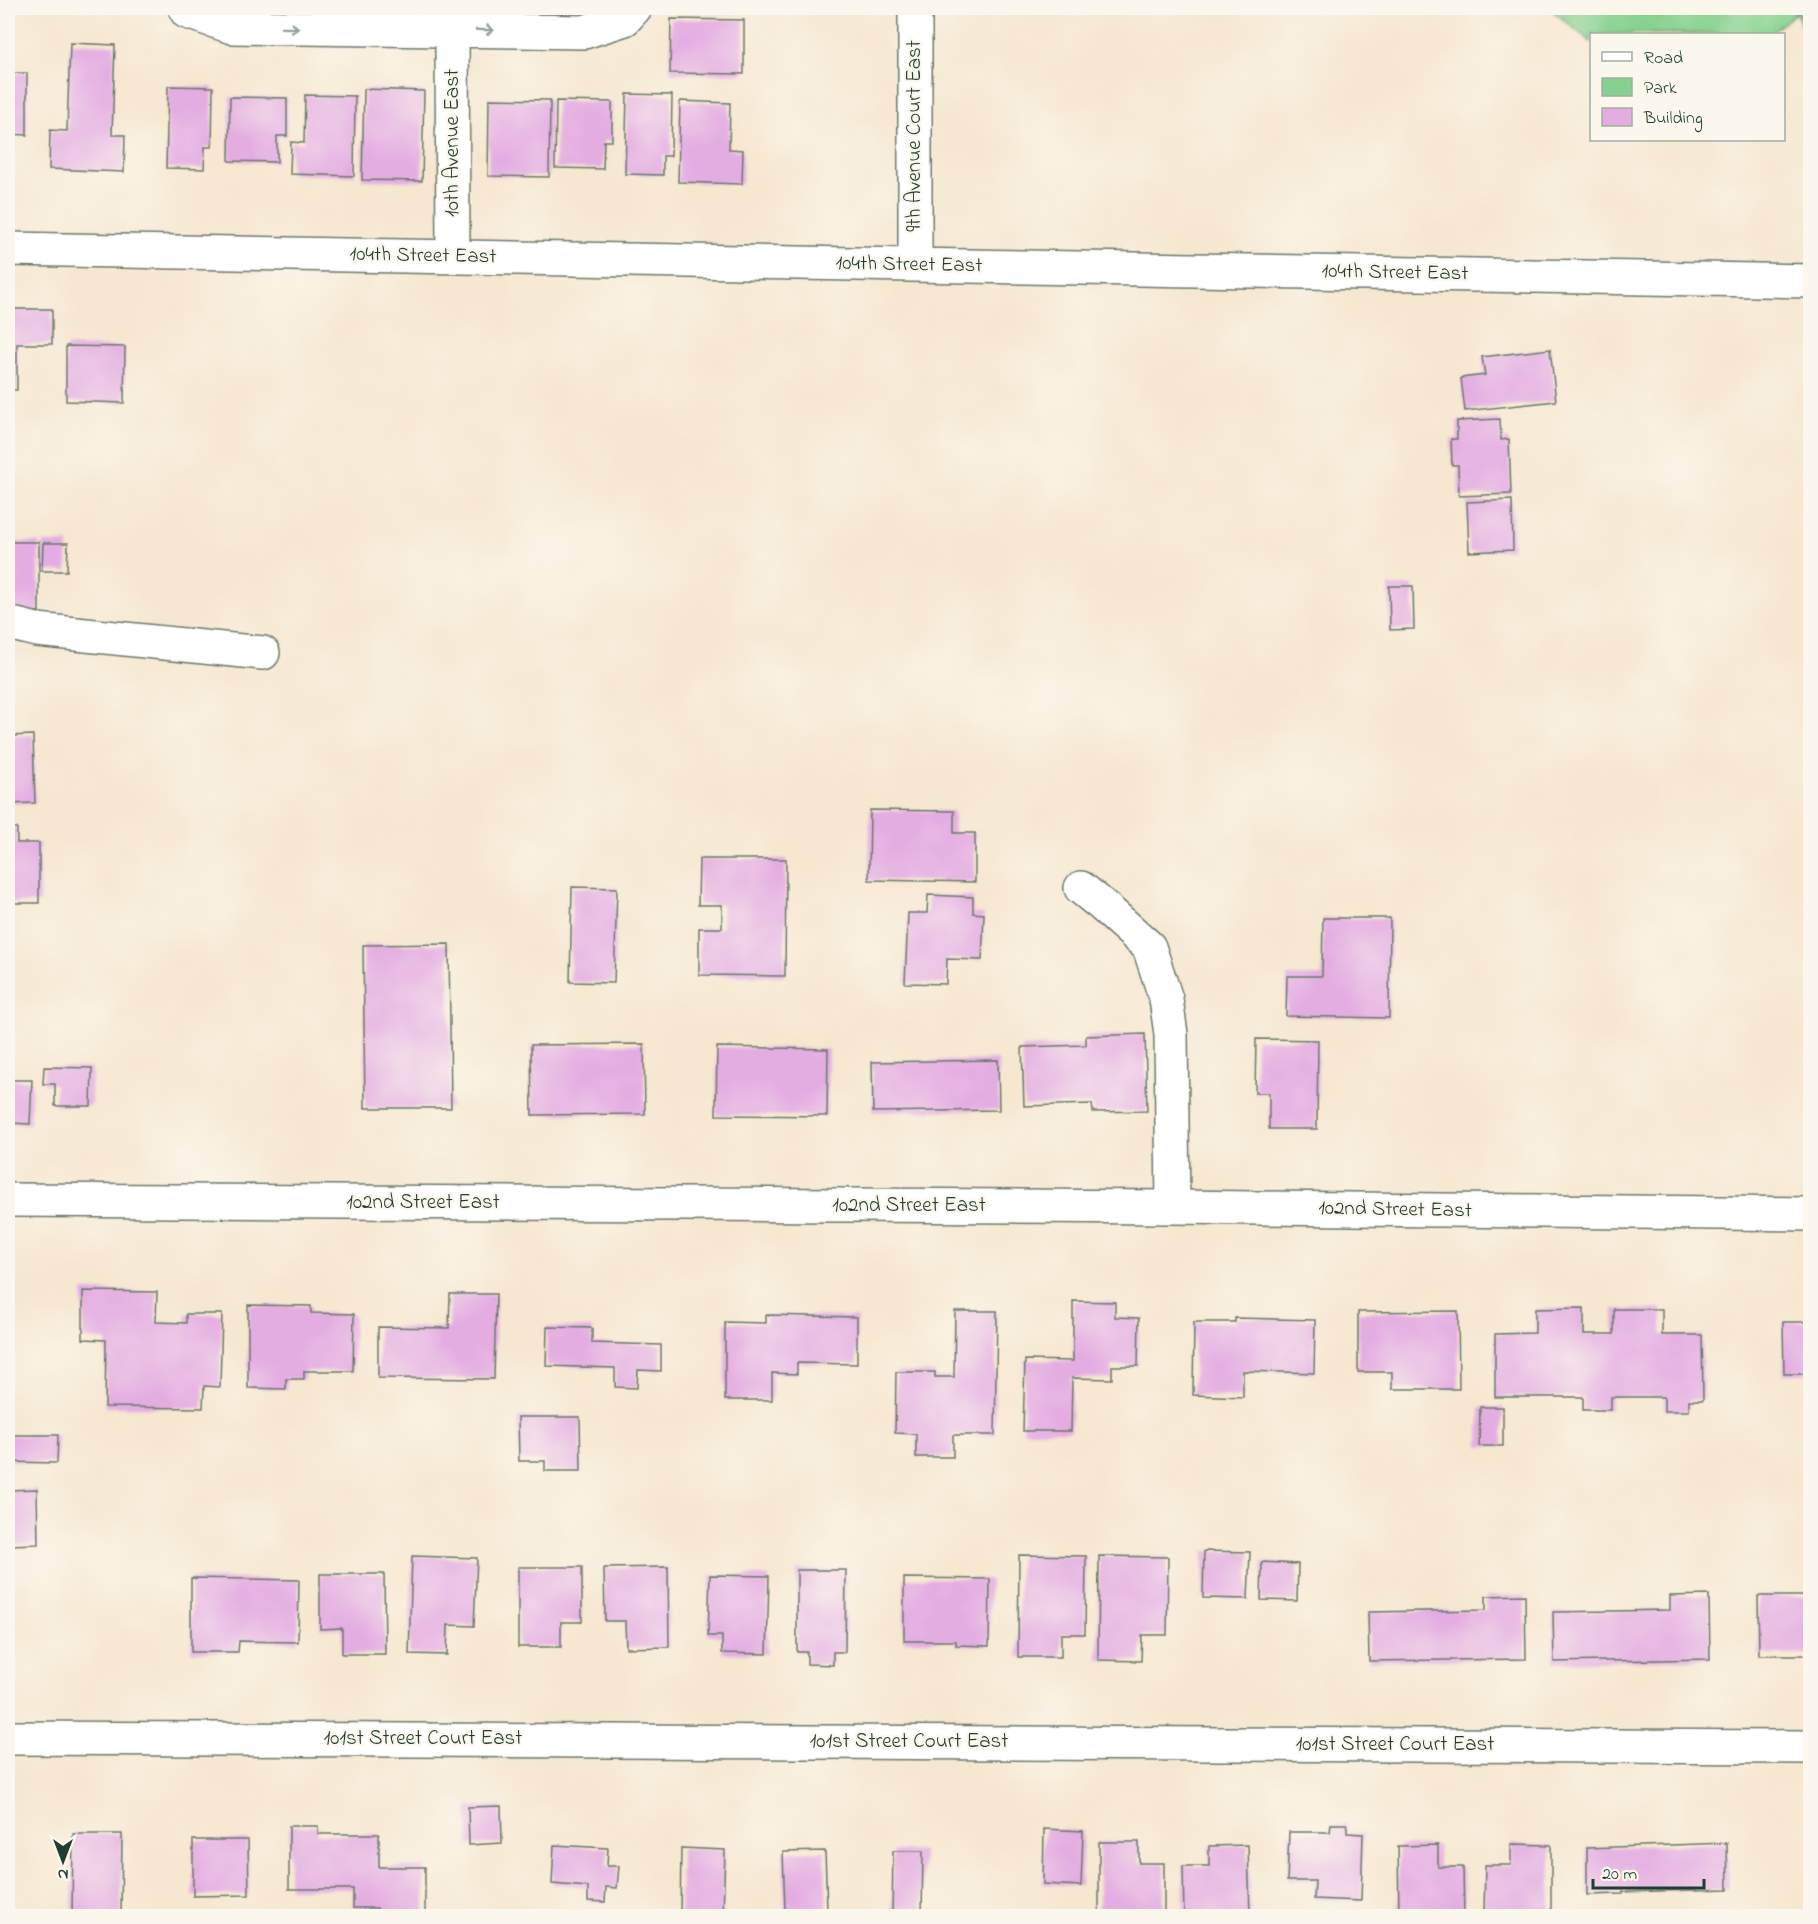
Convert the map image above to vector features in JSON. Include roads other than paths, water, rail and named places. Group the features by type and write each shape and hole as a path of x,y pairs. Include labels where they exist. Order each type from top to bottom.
{"street":[{"path":"185,8 187,12 232,27 584,32 626,19 635,8"},
{"name":"9th Avenue Court East","path":"915,8 915,265"},
{"name":"10th Avenue East","path":"452,30 453,257"},
{"name":"104th Street East","path":"8,249 1810,281"},
{"path":"8,623 37,630 263,653"},
{"path":"1081,888 1149,947 1166,999 1171,1034 1173,1207"},
{"name":"102nd Street East","path":"8,1200 1173,1207 1810,1214"},
{"name":"101st Street Court East","path":"8,1738 1810,1747"}]}
